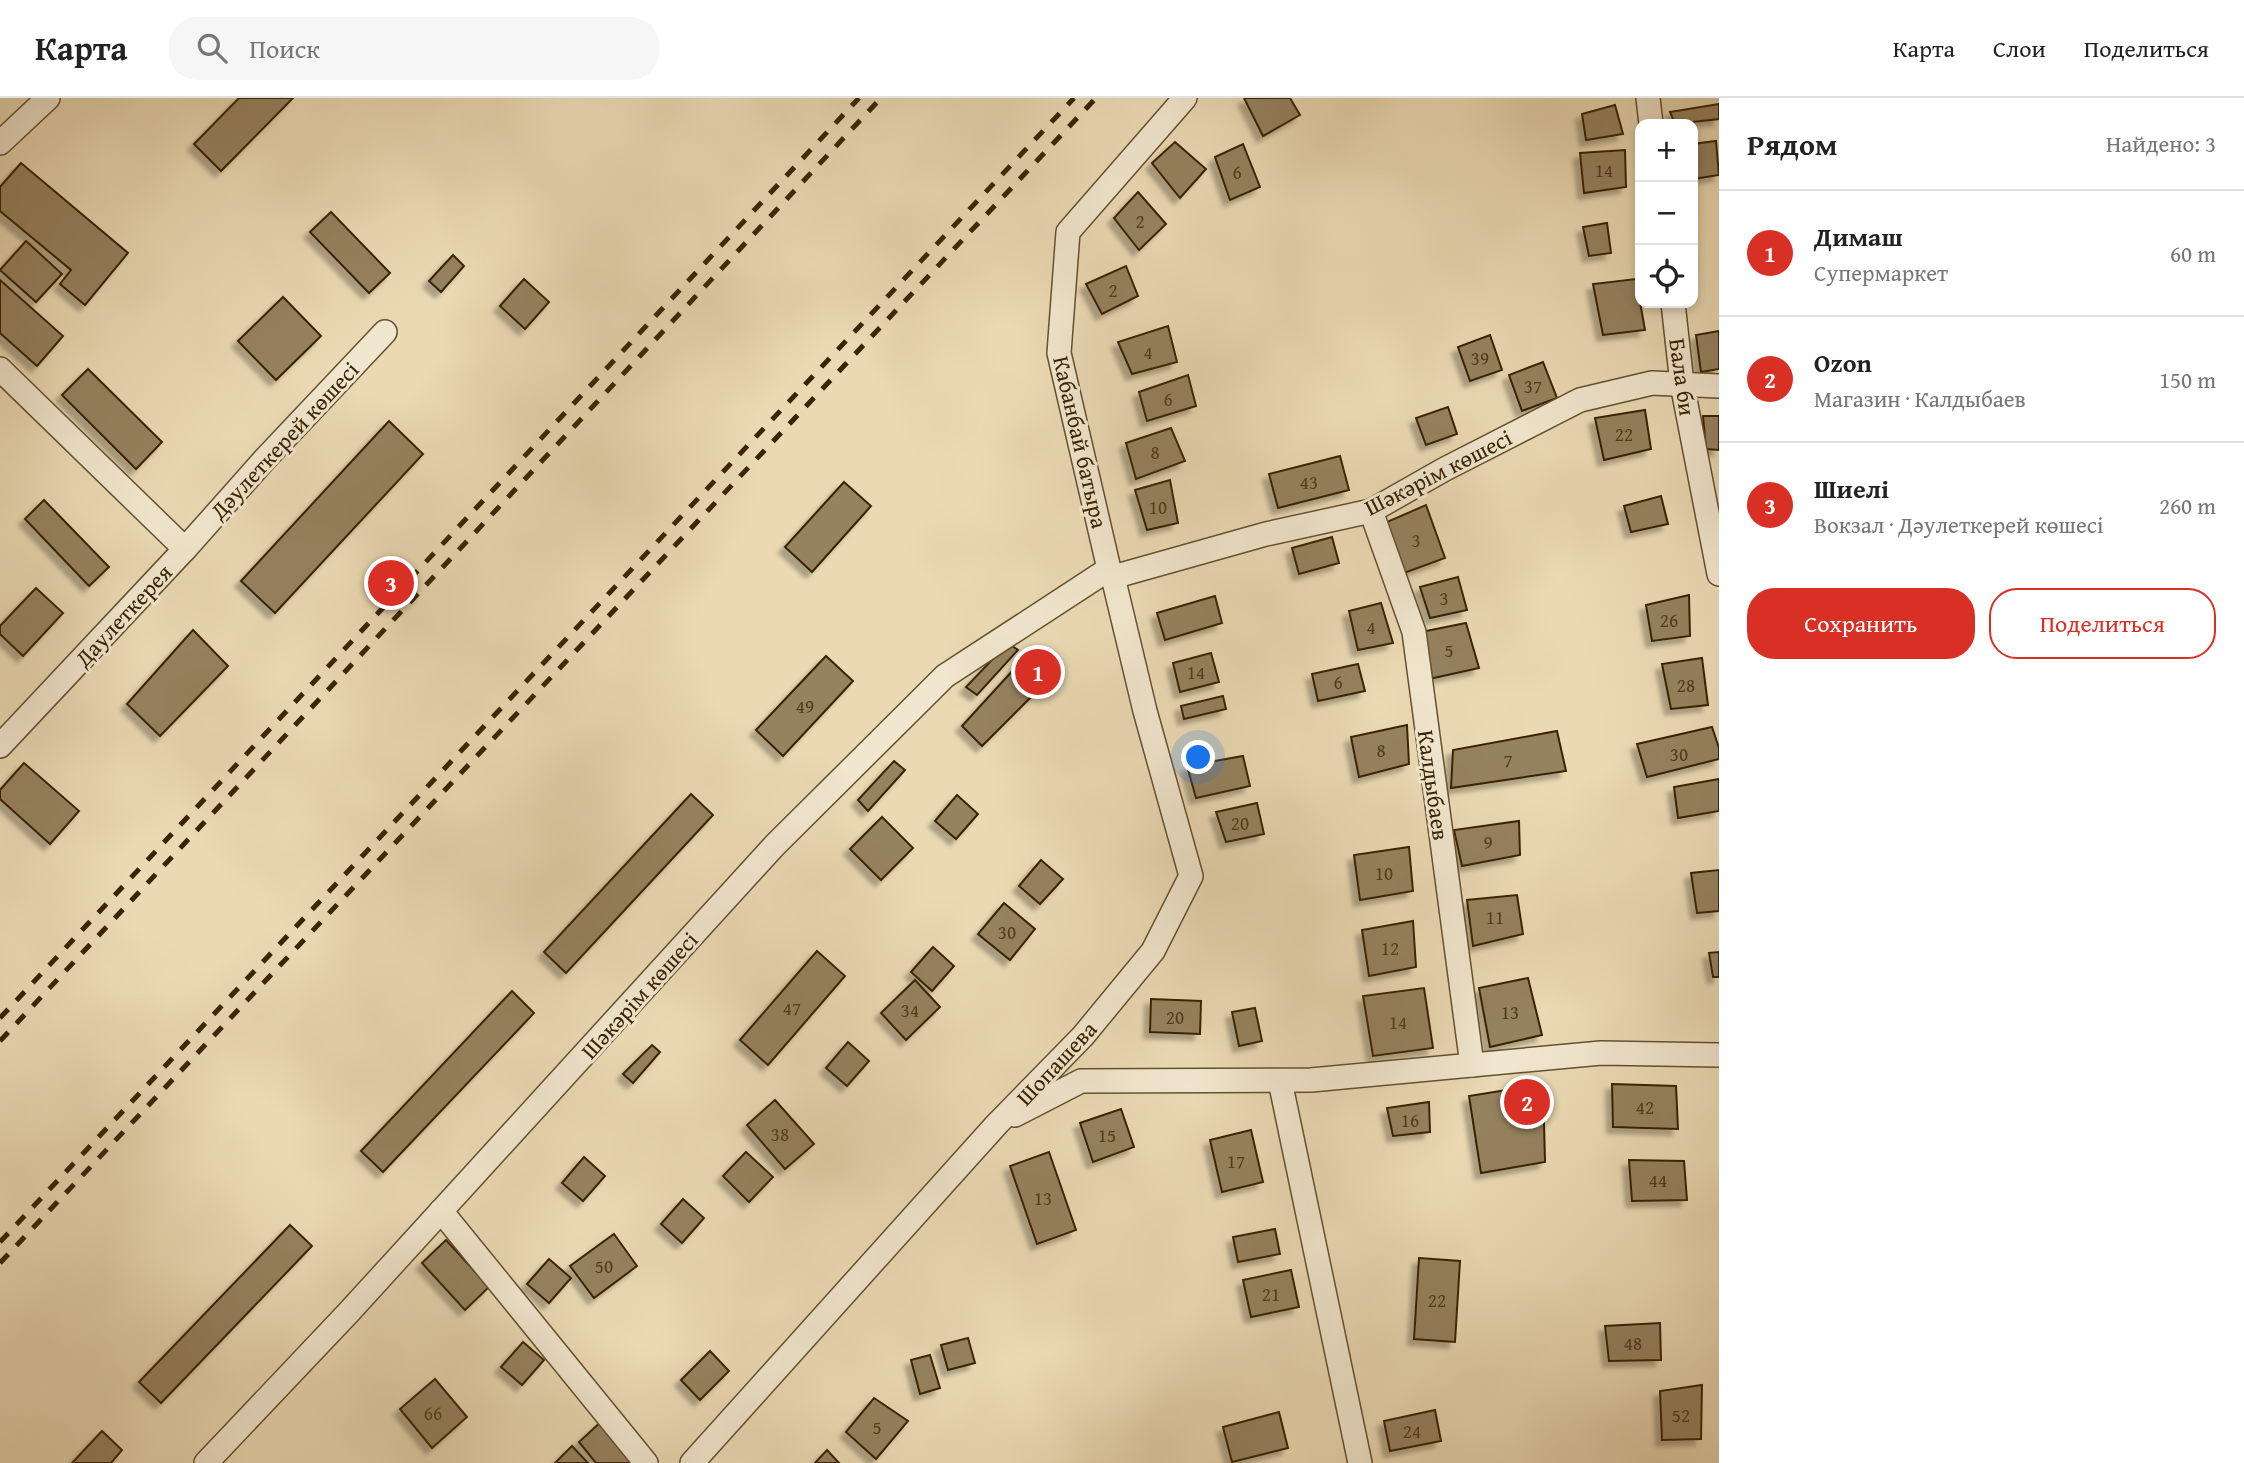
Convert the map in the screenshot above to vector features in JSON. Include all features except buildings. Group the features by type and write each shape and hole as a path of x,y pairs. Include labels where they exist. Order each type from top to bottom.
{"street":[{"path":"0,143 48,98"},
{"name":"Кабанбай батыра","path":"1111,573 1059,353 1068,232 1185,98"},
{"path":"1648,98 1650,119"},
{"name":"Бала би","path":"1673,308 1682,384 1719,574"},
{"name":"Дәулеткерей көшесі","path":"185,549 265,459 385,332"},
{"name":"Даулеткерея","path":"0,369 185,549 0,746"},
{"name":"Шәкәрім көшесі","path":"206,1463 349,1312 775,845 945,676 1111,573 1371,511 1445,469 1580,400 1653,383 1719,386"},
{"name":"Калдыбаев","path":"1371,511 1414,632 1472,1065"},
{"name":"Шопашева","path":"692,1463 997,1124 1083,1036 1153,951 1191,876 1145,711 1111,573"},
{"path":"997,1124 1081,1080 1311,1080 1601,1053 1719,1055"},
{"path":"1280,1081 1360,1463"},
{"path":"441,1211 646,1463"}],"railway":[{"path":"0,1018 859,98"},
{"path":"0,1041 881,98"},
{"path":"0,1242 1074,98"},
{"path":"0,1263 1096,98"}],"place":[{"name":"Шиелі","path":"391,583"},
{"name":"Димаш","path":"1038,672"},
{"name":"Ozon","path":"1527,1102"}]}
